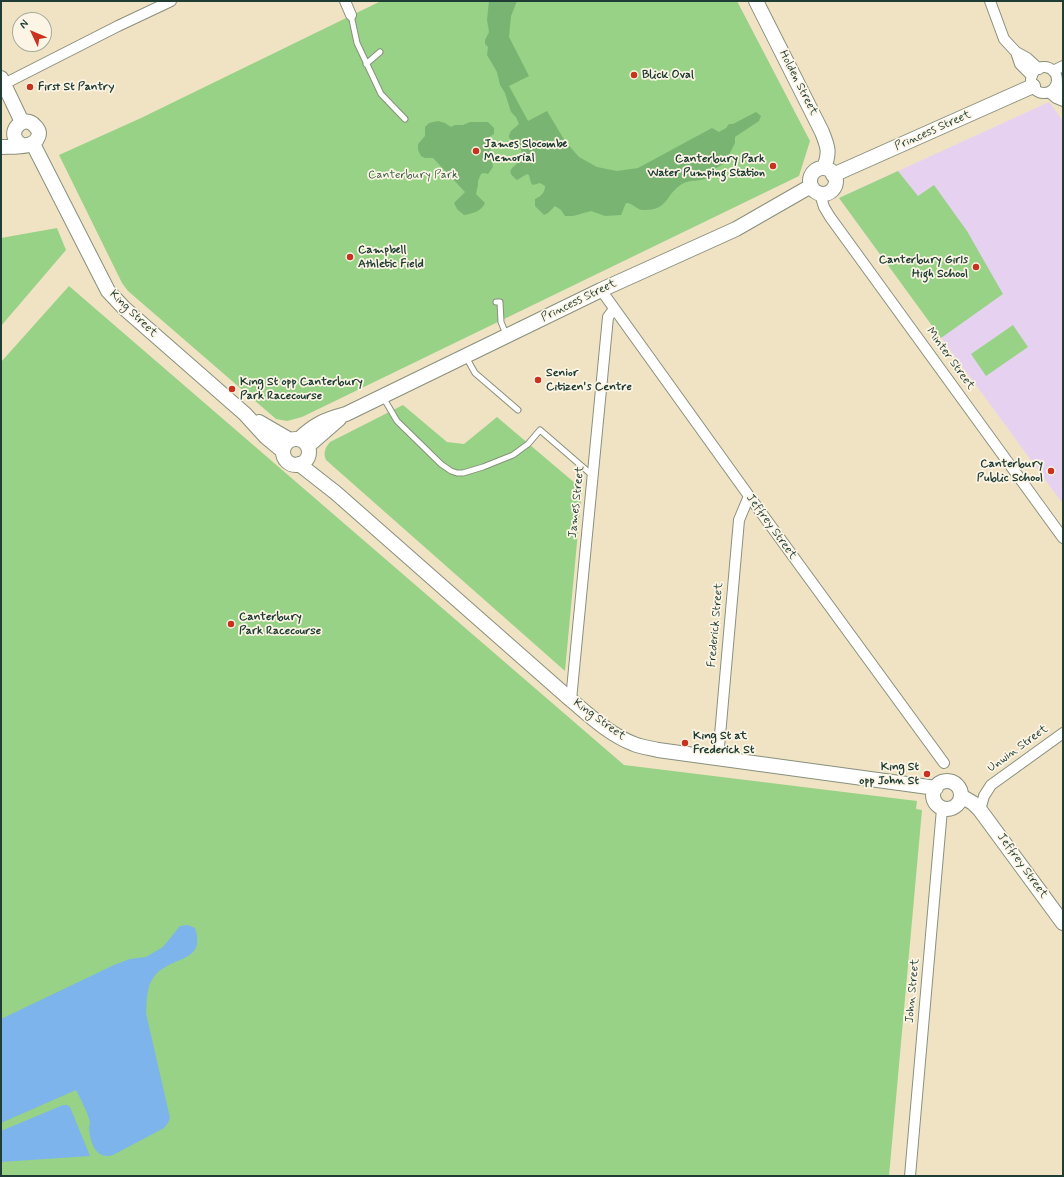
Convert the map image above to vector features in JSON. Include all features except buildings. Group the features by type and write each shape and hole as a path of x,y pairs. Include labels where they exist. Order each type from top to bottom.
{"main road":[{"name":"Holden Street","path":"756,1 822,132 826,144 829,172"},
{"name":"Princess Street","path":"829,172 1034,77"},
{"path":"3,81 22,122"},
{"path":"1,147 38,138 38,130 34,124 30,122 22,122 16,127 23,141"},
{"path":"1,141 23,141"},
{"name":"King Street","path":"23,141 108,290 124,308 245,414 266,437 297,450 336,493 571,700 610,731 635,745 658,750 936,788"},
{"path":"829,172 836,180 832,191 824,194 815,190 811,177 813,173 829,172"},
{"name":"Princess Street","path":"297,450 346,414 601,290 736,229 815,190"},
{"path":"943,782 952,782 959,788 961,796 960,801 951,809 942,809 934,800 934,792 936,788 943,782"},
{"path":"961,796 973,803 980,810"},
{"name":"Jeffrey Street","path":"980,810 1063,923"}],"street":[{"path":"3,81 171,1"},
{"path":"345,1 351,15"},
{"path":"990,1 1004,39 1016,52 1027,58 1038,92 1049,92 1060,88 1053,71 1046,68 1034,77"},
{"path":"1053,71 1063,66"},
{"path":"1049,92 1063,102"},
{"name":"Minter Street","path":"815,190 829,215 1063,538"},
{"name":"Jeffrey Street","path":"601,290 944,763"},
{"name":"James Street","path":"571,700 608,317 614,309"},
{"name":"Frederick Street","path":"718,758 739,520 749,496"},
{"name":"Unwin Street","path":"980,810 984,796 991,785 1063,733"},
{"name":"John Street","path":"910,1176 942,809"}],"lane":[{"path":"351,15 357,43 381,94 406,119"},
{"path":"366,64 380,52"},
{"path":"496,302 500,302 501,322 507,336"},
{"path":"466,356 475,373 518,410"},
{"path":"383,397 397,421 441,464 452,471 463,473 513,455 528,444 540,430 593,476"}],"shaded area":[{"name":"Canterbury Girls High School","path":"1049,102 1063,121 1063,504 839,198"}],"green space":[{"name":"Canterbury Park","path":"381,1 737,1 810,141 799,176 302,417 287,421 276,419 128,291 122,283 59,155 141,118"},
{"path":"489,1 517,1 511,16 509,37 529,76 509,86 528,121 547,111 565,141 579,157 597,167 617,171 638,168 712,128 719,132 726,128 729,124 733,124 756,112 761,116 759,121 735,137 735,143 725,163 713,170 712,176 682,184 672,192 666,201 658,208 641,210 631,204 626,203 621,215 605,216 591,211 573,216 565,216 561,210 555,206 544,215 535,206 535,199 542,194 545,186 540,183 533,185 529,175 527,174 517,180 510,171 518,163 522,156 518,144 509,138 511,131 519,124 516,117 511,112 505,93 500,85 497,72 487,55 488,47 485,44 485,40 489,32 487,20"},
{"path":"438,121 451,127 470,122 488,122 494,128 494,134 489,137 493,167 488,174 481,174 478,181 476,194 485,203 482,208 473,213 464,215 457,209 454,203 465,192 433,158 425,158 421,156 418,150 418,144 425,136 425,127 429,123"},
{"path":"898,171 918,196 934,185 967,231 1003,294 941,338 839,198"},
{"path":"57,228 66,250 1,326 1,238"},
{"name":"Canterbury Park Racecourse","path":"69,286 624,765 917,801 916,809 922,810 889,1176 1,1176 1,362"},
{"path":"1013,325 1028,347 986,376 971,354"},
{"path":"403,405 447,442 464,444 497,417 582,489 565,671 326,460 325,451 330,442"}],"water":[{"path":"188,925 195,928 197,940 196,948 192,954 161,970 151,981 147,994 146,1013 170,1118 164,1128 113,1155 102,1155 95,1149 91,1139 89,1118 76,1090 1,1123 1,1019 114,965 130,959 146,957 163,947 180,926"},
{"path":"63,1105 70,1107 90,1156 1,1162 1,1131"}],"place":[{"name":"Blick Oval","path":"634,75"},
{"name":"First St Pantry","path":"30,87"},
{"name":"James Slocombe Memorial","path":"476,151"},
{"name":"Canterbury Park Water Pumping Station","path":"773,166"},
{"name":"Campbell Athletic Field","path":"350,257"},
{"name":"Canterbury Girls High School","path":"976,267"},
{"name":"Senior Citizen's Centre","path":"538,380"},
{"name":"King St opp Canterbury Park Racecourse","path":"232,389"},
{"name":"Canterbury Public School","path":"1051,471"},
{"name":"Canterbury Park Racecourse","path":"231,624"},
{"name":"King St at Frederick St","path":"685,743"},
{"name":"King St opp John St","path":"927,774"}]}
